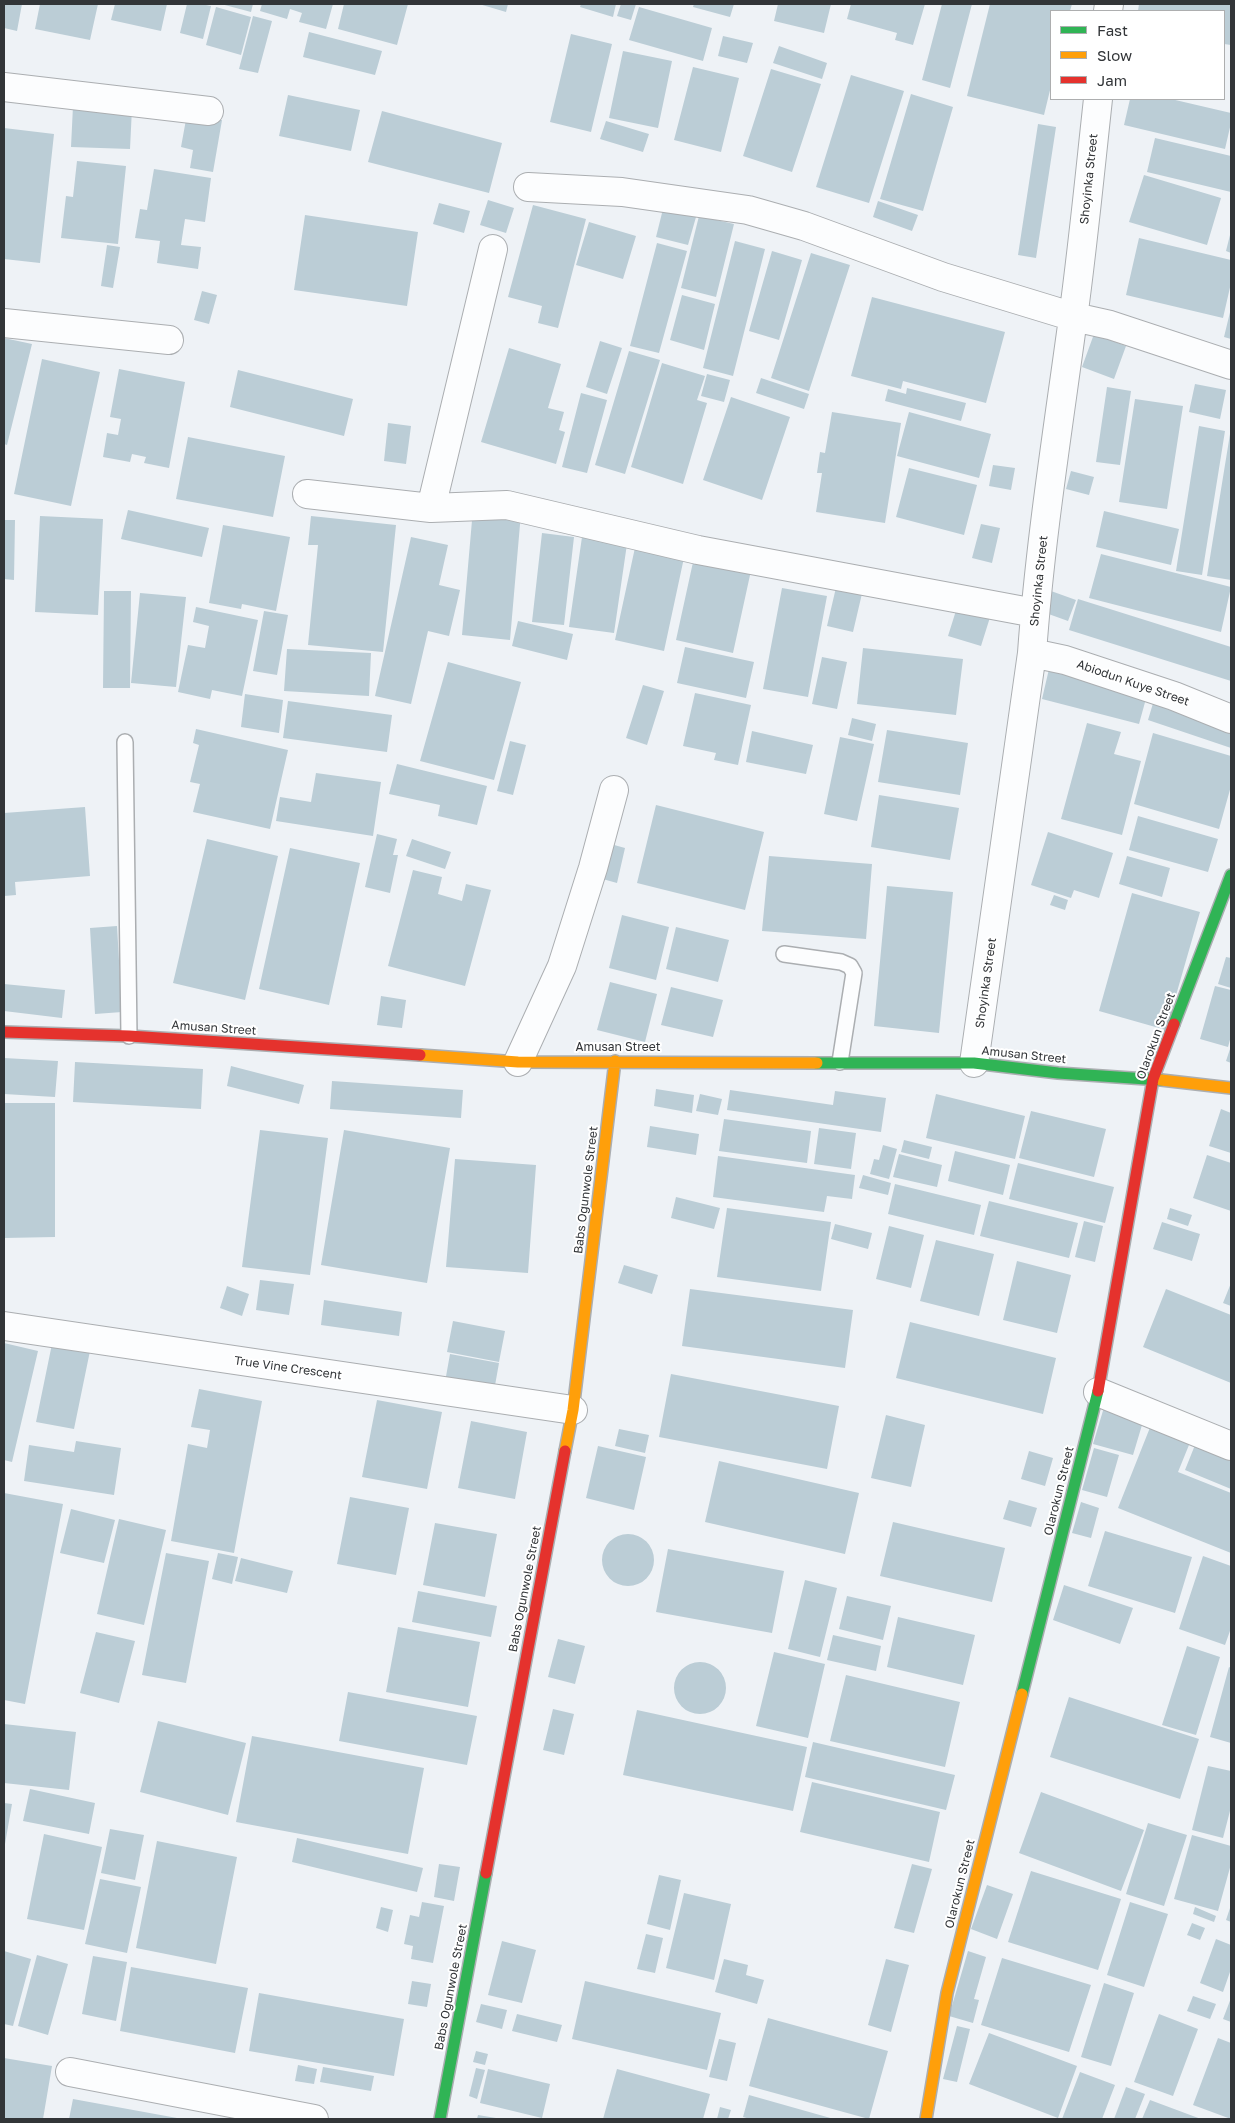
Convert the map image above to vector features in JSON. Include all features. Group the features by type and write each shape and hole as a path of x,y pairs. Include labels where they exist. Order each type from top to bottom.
{"street":[{"path":"4,86 209,111"},
{"name":"Shoyinka Street","path":"974,1063 1032,653 1035,613 1058,425 1074,317 1098,100"},
{"path":"528,187 622,192 748,210 804,226 944,277 1074,317 1110,325 1231,365"},
{"path":"432,508 493,250"},
{"path":"4,323 169,340"},
{"path":"306,494 432,508 507,505 698,550 1035,613"},
{"name":"Abiodun Kuye Street","path":"1032,653 1065,660 1174,696 1231,719"},
{"path":"518,1062 562,966 593,868 614,790"},
{"name":"Olarokun Street","path":"926,2119 947,1993 1098,1392 1153,1078 1231,875"},
{"name":"Amusan Street","path":"4,1032 129,1036 518,1062 974,1063 1058,1073 1153,1078 1231,1088"},
{"name":"Babs Ogunwole Street","path":"440,2119 573,1410 615,1061"},
{"name":"True Vine Crescent","path":"4,1326 573,1410"},
{"path":"1098,1392 1231,1446"},
{"path":"70,2072 314,2119"}],"lane":[{"path":"125,742 129,1036"},
{"path":"784,954 841,962 850,966 854,973 840,1062"}],"building":[{"path":"4,4 22,4 17,31 4,28"},
{"path":"40,4 98,4 90,40 35,29"},
{"path":"115,4 167,4 161,31 111,20"},
{"path":"187,4 211,6 203,39 180,33"},
{"path":"221,4 253,4 251,12"},
{"path":"262,4 333,4 326,29 299,22 302,13 290,9 287,19 260,11"},
{"path":"344,4 408,4 397,45 338,29"},
{"path":"479,4 508,4 506,12"},
{"path":"581,4 616,4 613,17 580,7"},
{"path":"621,4 636,4 631,20 617,16"},
{"path":"694,4 734,4 730,17 693,7"},
{"path":"778,4 831,4 824,33 774,21"},
{"path":"851,4 925,4 913,45 895,40 897,33 847,19"},
{"path":"942,4 972,4 950,88 922,80"},
{"path":"990,4 1072,4 1070,10 1050,10 1050,90 1044,115 967,96"},
{"path":"1139,4 1231,4 1231,45 1225,44 1225,10 1138,10"},
{"path":"216,7 251,17 241,55 206,45"},
{"path":"639,7 712,28 703,61 629,40"},
{"path":"253,16 272,21 258,73 239,69"},
{"path":"309,32 382,51 375,75 303,57"},
{"path":"571,34 612,44 591,132 550,122"},
{"path":"723,36 753,43 747,63 718,56"},
{"path":"779,46 827,63 822,79 773,63"},
{"path":"623,51 672,61 658,128 609,118"},
{"path":"693,67 739,78 721,152 674,140"},
{"path":"771,69 821,84 792,172 743,156"},
{"path":"851,75 904,91 869,203 816,187"},
{"path":"911,94 953,107 923,211 880,199"},
{"path":"288,95 360,110 351,151 279,136"},
{"path":"1130,100 1175,100 1231,113 1231,123 1225,149 1124,125"},
{"path":"73,106 132,108 130,149 71,147"},
{"path":"382,111 502,143 489,193 368,162"},
{"path":"187,114 222,120 213,172 190,168 193,150 181,147"},
{"path":"606,121 649,134 643,152 600,139"},
{"path":"1038,124 1056,127 1036,258 1018,255"},
{"path":"4,128 54,134 40,263 4,259"},
{"path":"1155,138 1231,156 1231,192 1147,172"},
{"path":"77,161 126,166 118,244 61,238 66,196 73,197"},
{"path":"154,169 211,178 205,222 185,219 181,245 201,247 198,269 157,263 160,241 135,238 140,209 147,210"},
{"path":"1144,175 1221,198 1207,245 1129,222"},
{"path":"488,200 514,208 506,233 480,225"},
{"path":"878,201 918,215 912,231 873,217"},
{"path":"439,203 470,211 464,233 433,224"},
{"path":"533,205 586,219 558,328 538,323 542,306 508,297"},
{"path":"663,209 696,217 688,245 656,237"},
{"path":"305,215 418,232 407,306 294,290"},
{"path":"699,216 734,224 716,297 681,288"},
{"path":"589,222 636,236 623,279 576,265"},
{"path":"1231,231 1231,253 1226,251"},
{"path":"1139,238 1231,260 1231,283 1223,318 1126,295"},
{"path":"735,241 765,249 733,376 703,368"},
{"path":"657,243 687,251 659,353 630,346"},
{"path":"107,245 120,247 113,288 101,286"},
{"path":"772,251 802,260 779,340 749,331"},
{"path":"811,253 850,265 809,391 771,378"},
{"path":"202,291 217,295 209,324 194,320"},
{"path":"682,295 715,304 704,350 670,340"},
{"path":"872,297 1005,332 986,403 903,381 901,389 851,376"},
{"path":"1231,308 1231,339 1224,337"},
{"path":"1094,334 1126,346 1114,379 1082,367"},
{"path":"4,338 32,344 7,445 4,444"},
{"path":"600,341 622,348 607,394 586,387"},
{"path":"509,348 561,364 548,408 564,412 559,430 565,432 556,464 481,442"},
{"path":"629,351 660,360 625,474 595,465"},
{"path":"42,359 100,372 71,506 14,494"},
{"path":"662,363 705,376 697,400 707,403 683,484 631,467"},
{"path":"119,369 185,382 169,468 144,463 146,457 132,454 130,462 103,457 107,433 118,435 121,419 110,417"},
{"path":"238,370 353,399 344,436 230,407"},
{"path":"707,374 730,380 724,402 701,396"},
{"path":"761,378 809,394 804,409 756,393"},
{"path":"1195,384 1226,390 1220,419 1189,412"},
{"path":"1107,387 1131,391 1120,465 1096,462"},
{"path":"907,388 966,403 961,421 885,401 888,389 906,394"},
{"path":"581,393 607,400 587,473 562,467"},
{"path":"731,397 790,417 762,500 703,480"},
{"path":"1135,399 1183,406 1167,509 1119,502"},
{"path":"832,412 901,423 885,523 816,512 822,473 817,473 820,452 825,453"},
{"path":"909,412 991,434 979,478 897,456"},
{"path":"388,423 411,426 406,464 384,461"},
{"path":"1199,426 1225,431 1202,575 1176,571"},
{"path":"1231,434 1231,580 1207,576"},
{"path":"188,437 285,456 273,517 176,499"},
{"path":"993,465 1015,468 1011,490 989,486"},
{"path":"909,468 977,485 964,535 896,517"},
{"path":"1071,471 1094,477 1089,495 1066,489"},
{"path":"473,509 521,513 510,640 462,635"},
{"path":"128,510 209,528 202,557 121,539"},
{"path":"1104,511 1179,529 1171,565 1096,547"},
{"path":"40,516 103,519 98,615 35,612"},
{"path":"311,516 396,525 383,652 308,645 318,545 308,545"},
{"path":"4,520 15,520 14,580 4,579"},
{"path":"981,524 1000,528 992,563 972,558"},
{"path":"223,525 290,537 276,611 242,604 241,609 209,603"},
{"path":"542,533 574,537 564,625 532,622"},
{"path":"411,537 448,545 439,585 460,590 449,636 428,631 411,704 375,696"},
{"path":"582,537 627,544 614,633 569,627"},
{"path":"636,543 685,553 664,651 615,640"},
{"path":"695,553 752,566 733,653 676,640"},
{"path":"1101,554 1231,587 1221,632 1089,598"},
{"path":"838,579 864,585 853,632 827,626"},
{"path":"782,588 827,596 808,697 763,689"},
{"path":"104,591 131,591 130,688 103,688"},
{"path":"1051,591 1076,600 1068,621 1043,612"},
{"path":"140,593 186,597 176,687 131,683"},
{"path":"1078,599 1231,647 1231,681 1069,630"},
{"path":"959,601 992,611 981,646 948,636"},
{"path":"196,607 258,620 242,696 212,690 210,699 178,692 188,645 205,648 209,626 193,622"},
{"path":"264,611 288,615 277,675 253,671"},
{"path":"518,621 573,634 567,660 512,646"},
{"path":"685,647 754,662 746,698 677,683"},
{"path":"863,648 963,659 956,715 857,704"},
{"path":"287,649 371,653 369,696 284,691"},
{"path":"822,657 847,662 837,709 812,704"},
{"path":"448,662 521,682 494,780 420,761"},
{"path":"1049,669 1147,695 1139,724 1042,699"},
{"path":"643,685 664,691 647,745 626,738"},
{"path":"695,693 751,705 738,765 714,760 716,753 683,746"},
{"path":"245,694 283,700 279,733 241,727"},
{"path":"1154,700 1231,726 1231,748 1148,720"},
{"path":"288,701 392,715 387,752 283,738"},
{"path":"852,718 876,724 872,741 848,735"},
{"path":"1087,723 1121,732 1114,754 1141,761 1122,835 1061,819"},
{"path":"196,729 288,750 270,829 193,812 200,784 190,782 199,745 193,743"},
{"path":"887,730 968,743 960,795 878,782"},
{"path":"752,731 813,745 806,774 746,762"},
{"path":"1153,733 1231,756 1231,786 1219,829 1134,804"},
{"path":"840,737 874,744 857,821 824,814"},
{"path":"510,741 526,745 513,795 497,791"},
{"path":"397,764 487,786 477,825 438,816 440,805 389,794"},
{"path":"316,773 381,782 373,836 276,821 280,797 311,802"},
{"path":"879,795 959,808 950,860 871,847"},
{"path":"656,805 764,832 745,910 637,883"},
{"path":"85,807 90,876 15,882 16,895 4,896 4,813"},
{"path":"1138,816 1218,839 1208,872 1129,850"},
{"path":"1048,832 1113,853 1099,898 1074,890 1071,898 1031,885"},
{"path":"377,834 397,839 393,855 398,855 390,893 365,887"},
{"path":"207,839 278,856 245,1000 173,983"},
{"path":"412,839 451,852 445,869 406,856"},
{"path":"607,843 625,848 617,883 599,878"},
{"path":"290,848 360,863 329,1005 259,989"},
{"path":"769,856 872,864 866,939 762,931"},
{"path":"1127,856 1170,868 1162,897 1119,884"},
{"path":"413,870 442,877 438,894 462,901 466,884 491,890 465,986 388,966"},
{"path":"887,886 953,892 939,1033 874,1026"},
{"path":"1132,893 1200,912 1166,1030 1099,1011"},
{"path":"1054,895 1068,900 1065,910 1050,905"},
{"path":"622,915 669,927 656,980 609,968"},
{"path":"117,926 122,1012 95,1014 90,928"},
{"path":"676,927 729,940 718,982 666,969"},
{"path":"1226,957 1231,958 1231,988 1218,984"},
{"path":"610,982 657,994 645,1042 597,1030"},
{"path":"4,984 65,990 62,1018 4,1011"},
{"path":"1215,986 1231,990 1231,1036 1228,1047 1200,1039"},
{"path":"671,987 723,1000 713,1037 661,1025"},
{"path":"381,996 406,1000 402,1028 377,1025"},
{"path":"1231,1046 1231,1063 1226,1061"},
{"path":"4,1058 58,1061 55,1097 4,1094"},
{"path":"75,1062 203,1069 201,1109 73,1102"},
{"path":"231,1066 304,1085 299,1104 227,1086"},
{"path":"332,1081 463,1090 461,1118 330,1109"},
{"path":"656,1089 694,1095 692,1113 654,1106"},
{"path":"730,1090 833,1105 835,1091 886,1098 881,1132 727,1110"},
{"path":"700,1094 722,1099 718,1115 696,1111"},
{"path":"936,1094 1025,1116 1015,1159 926,1138"},
{"path":"4,1103 55,1103 55,1237 4,1238"},
{"path":"1221,1109 1231,1113 1231,1153 1209,1146"},
{"path":"1031,1111 1106,1129 1094,1177 1019,1158"},
{"path":"724,1119 811,1131 807,1163 719,1151"},
{"path":"650,1126 699,1134 696,1155 647,1147"},
{"path":"819,1128 856,1133 851,1169 814,1164"},
{"path":"260,1130 328,1138 310,1275 242,1267"},
{"path":"344,1130 450,1148 427,1283 321,1265"},
{"path":"904,1140 932,1147 929,1159 901,1152"},
{"path":"883,1145 897,1149 889,1179 870,1174 874,1159 879,1160"},
{"path":"955,1151 1010,1165 1003,1195 948,1181"},
{"path":"899,1154 942,1165 937,1187 893,1177"},
{"path":"1207,1155 1231,1163 1231,1211 1193,1198"},
{"path":"718,1156 855,1175 852,1199 827,1196 824,1212 713,1197"},
{"path":"455,1159 536,1165 528,1273 446,1267"},
{"path":"1018,1163 1114,1187 1105,1223 1009,1199"},
{"path":"863,1175 891,1183 888,1195 859,1188"},
{"path":"895,1184 981,1205 974,1235 888,1214"},
{"path":"676,1197 720,1208 714,1229 671,1218"},
{"path":"989,1201 1078,1223 1069,1258 980,1236"},
{"path":"727,1208 831,1222 821,1291 717,1277"},
{"path":"1170,1208 1192,1215 1188,1226 1167,1219"},
{"path":"1084,1221 1103,1226 1095,1262 1075,1257"},
{"path":"1162,1222 1200,1234 1192,1261 1153,1249"},
{"path":"835,1224 872,1233 868,1249 831,1239"},
{"path":"889,1226 924,1235 911,1288 876,1279"},
{"path":"936,1240 994,1254 979,1316 920,1301"},
{"path":"1017,1261 1071,1275 1057,1333 1003,1320"},
{"path":"624,1265 658,1275 652,1294 618,1283"},
{"path":"260,1280 294,1284 289,1315 256,1310"},
{"path":"1231,1283 1231,1306 1223,1303"},
{"path":"227,1286 249,1294 242,1316 220,1308"},
{"path":"690,1289 853,1310 845,1368 682,1346"},
{"path":"1166,1289 1231,1315 1231,1383 1143,1347"},
{"path":"324,1300 402,1312 399,1336 321,1325"},
{"path":"453,1321 505,1331 499,1362 447,1352"},
{"path":"910,1322 1056,1358 1043,1414 896,1378"},
{"path":"53,1339 91,1346 74,1429 36,1422"},
{"path":"4,1343 38,1351 12,1462 4,1460"},
{"path":"450,1354 499,1363 494,1391 445,1382"},
{"path":"671,1374 839,1406 827,1469 659,1437"},
{"path":"199,1389 262,1401 234,1553 171,1541 188,1444 207,1448 210,1430 191,1427"},
{"path":"377,1400 442,1412 427,1489 362,1477"},
{"path":"1105,1404 1145,1415 1133,1455 1093,1444"},
{"path":"886,1415 925,1425 911,1487 871,1478"},
{"path":"471,1421 527,1432 515,1499 458,1488"},
{"path":"1151,1425 1191,1440 1178,1472 1231,1493 1231,1553 1118,1508"},
{"path":"619,1429 649,1435 645,1453 615,1446"},
{"path":"1197,1440 1231,1454 1231,1489 1185,1470"},
{"path":"76,1441 121,1448 114,1495 24,1481 29,1445 74,1452"},
{"path":"598,1446 646,1457 634,1510 586,1498"},
{"path":"1094,1448 1119,1455 1107,1497 1082,1490"},
{"path":"1029,1451 1053,1458 1045,1486 1021,1479"},
{"path":"719,1461 859,1493 845,1554 705,1522"},
{"path":"4,1493 63,1504 25,1704 4,1700"},
{"path":"350,1497 409,1508 396,1575 337,1564"},
{"path":"1009,1500 1037,1508 1031,1527 1003,1519"},
{"path":"1081,1502 1099,1508 1091,1538 1072,1533"},
{"path":"71,1509 115,1520 104,1563 60,1553"},
{"path":"119,1519 166,1530 144,1625 97,1614"},
{"path":"893,1522 1005,1548 992,1602 880,1576"},
{"path":"435,1523 497,1534 485,1597 423,1585"},
{"path":"1105,1531 1192,1557 1175,1613 1088,1586"},
{"path":"623,1534 633,1534 647,1541 654,1555 654,1565 647,1579 633,1586 623,1586 613,1582 606,1575 602,1565 602,1555 606,1545 613,1538"},
{"path":"668,1549 784,1571 772,1633 656,1612"},
{"path":"166,1553 209,1561 186,1683 142,1675"},
{"path":"218,1553 238,1557 232,1584 212,1579"},
{"path":"1203,1556 1231,1566 1231,1628 1225,1645 1179,1629"},
{"path":"241,1558 293,1571 287,1593 235,1581"},
{"path":"805,1580 837,1588 820,1657 788,1649"},
{"path":"1064,1585 1133,1608 1120,1644 1053,1620"},
{"path":"418,1591 497,1606 491,1637 412,1622"},
{"path":"847,1596 891,1606 883,1640 839,1629"},
{"path":"898,1617 975,1635 963,1685 887,1667"},
{"path":"398,1627 480,1642 468,1707 386,1692"},
{"path":"96,1632 135,1641 119,1703 80,1693"},
{"path":"833,1635 881,1646 876,1671 827,1660"},
{"path":"558,1639 585,1646 575,1684 548,1677"},
{"path":"1187,1646 1220,1657 1196,1735 1162,1725"},
{"path":"774,1652 825,1664 808,1738 756,1726"},
{"path":"695,1662 705,1662 714,1666 722,1674 726,1688 722,1702 714,1710 705,1714 695,1714 686,1710 678,1702 674,1693 674,1683 678,1674 686,1666"},
{"path":"1229,1667 1231,1668 1231,1743 1210,1737"},
{"path":"846,1675 960,1702 945,1767 830,1741"},
{"path":"348,1692 477,1716 467,1765 339,1741"},
{"path":"1069,1697 1199,1739 1180,1799 1050,1757"},
{"path":"553,1709 574,1714 564,1755 543,1750"},
{"path":"637,1710 807,1747 793,1811 623,1775"},
{"path":"158,1721 246,1743 228,1815 140,1792"},
{"path":"4,1724 76,1732 69,1790 4,1783"},
{"path":"252,1736 424,1768 408,1854 236,1822"},
{"path":"813,1742 955,1775 946,1810 805,1777"},
{"path":"1208,1766 1231,1771 1231,1807 1223,1838 1192,1830"},
{"path":"812,1782 940,1812 929,1862 800,1832"},
{"path":"30,1789 95,1803 89,1834 23,1821"},
{"path":"1041,1792 1144,1830 1121,1891 1019,1853"},
{"path":"4,1803 12,1804 5,1844 4,1844"},
{"path":"1148,1823 1187,1835 1164,1906 1126,1894"},
{"path":"110,1829 144,1835 135,1880 101,1873"},
{"path":"44,1834 102,1847 84,1930 27,1919"},
{"path":"1192,1835 1231,1846 1231,1864 1218,1911 1174,1899"},
{"path":"297,1838 423,1868 417,1892 292,1862"},
{"path":"157,1841 237,1857 216,1964 136,1948"},
{"path":"439,1864 460,1867 454,1901 434,1897"},
{"path":"912,1864 932,1869 914,1933 894,1928"},
{"path":"1031,1871 1121,1899 1098,1970 1008,1942"},
{"path":"659,1875 681,1880 670,1930 647,1924"},
{"path":"100,1879 141,1887 127,1953 85,1944"},
{"path":"987,1885 1013,1894 997,1939 971,1929"},
{"path":"684,1893 731,1904 714,1980 666,1968"},
{"path":"422,1902 444,1906 433,1963 411,1959 413,1946 404,1944 410,1915 419,1917"},
{"path":"1130,1902 1168,1914 1144,1987 1107,1975"},
{"path":"1231,1905 1231,1922 1226,1920"},
{"path":"381,1907 393,1910 388,1932 376,1928"},
{"path":"1195,1907 1216,1916 1214,1922 1193,1914"},
{"path":"1192,1923 1205,1928 1200,1940 1187,1935"},
{"path":"646,1934 663,1938 655,1973 637,1969"},
{"path":"1216,1939 1231,1945 1231,1969 1223,1992 1200,1983"},
{"path":"502,1941 536,1950 522,2003 488,1995"},
{"path":"4,1951 31,1959 13,2026 4,2024"},
{"path":"968,1951 986,1957 974,1999 979,2000 973,2023 949,2016"},
{"path":"37,1955 68,1964 48,2035 18,2026"},
{"path":"93,1956 127,1962 116,2021 82,2014"},
{"path":"1002,1958 1091,1985 1069,2052 981,2025"},
{"path":"724,1959 748,1965 746,1975 764,1980 757,2004 715,1992"},
{"path":"886,1959 909,1965 891,2032 868,2025"},
{"path":"131,1967 248,1988 235,2053 120,2031"},
{"path":"412,1981 431,1984 427,2007 408,2004"},
{"path":"585,1981 721,2013 707,2070 572,2039"},
{"path":"1104,1983 1134,1993 1111,2066 1081,2057"},
{"path":"259,1993 404,2019 394,2076 249,2051"},
{"path":"1193,1996 1216,2004 1210,2019 1187,2011"},
{"path":"1231,1998 1231,2022 1223,2019"},
{"path":"481,2004 507,2010 502,2029 476,2022"},
{"path":"517,2014 562,2025 557,2042 512,2031"},
{"path":"1159,2014 1198,2029 1173,2096 1134,2082"},
{"path":"768,2018 888,2051 869,2119 749,2086"},
{"path":"957,2026 970,2029 957,2082 943,2079"},
{"path":"989,2033 1077,2066 1058,2118 969,2084"},
{"path":"1218,2038 1231,2043 1231,2119 1193,2105"},
{"path":"719,2039 736,2043 727,2081 709,2077"},
{"path":"476,2051 488,2054 485,2065 473,2062"},
{"path":"4,2058 52,2066 43,2119 4,2119"},
{"path":"298,2065 317,2069 314,2084 295,2081"},
{"path":"323,2067 374,2076 371,2091 320,2082"},
{"path":"476,2068 485,2070 477,2099 469,2096"},
{"path":"488,2069 550,2084 542,2118 480,2103"},
{"path":"617,2069 710,2094 703,2119 603,2119"},
{"path":"1080,2072 1115,2085 1102,2119 1062,2119"},
{"path":"1126,2087 1145,2094 1135,2119 1114,2119"},
{"path":"749,2095 834,2119 750,2119 743,2117"},
{"path":"73,2099 177,2118 177,2119 69,2119"},
{"path":"1150,2100 1201,2119 1142,2119"},
{"path":"720,2107 731,2110 728,2119 717,2119"},
{"path":"478,2115 496,2118 477,2119"}],"traffic: fast":[{"path":"1174,1024 1231,875"},
{"path":"817,1063 974,1063 1058,1073 1161,1080"},
{"path":"1022,1694 1098,1391"},
{"path":"440,2119 486,1873"}],"traffic: slow":[{"path":"420,1055 518,1062 817,1063"},
{"path":"565,1451 573,1410 615,1061"},
{"path":"1161,1080 1231,1088"},
{"path":"926,2119 947,1993 1022,1694"}],"traffic: jam":[{"path":"1098,1391 1153,1079 1174,1024"},
{"path":"4,1032 129,1036 420,1055"},
{"path":"486,1873 565,1451"}]}
